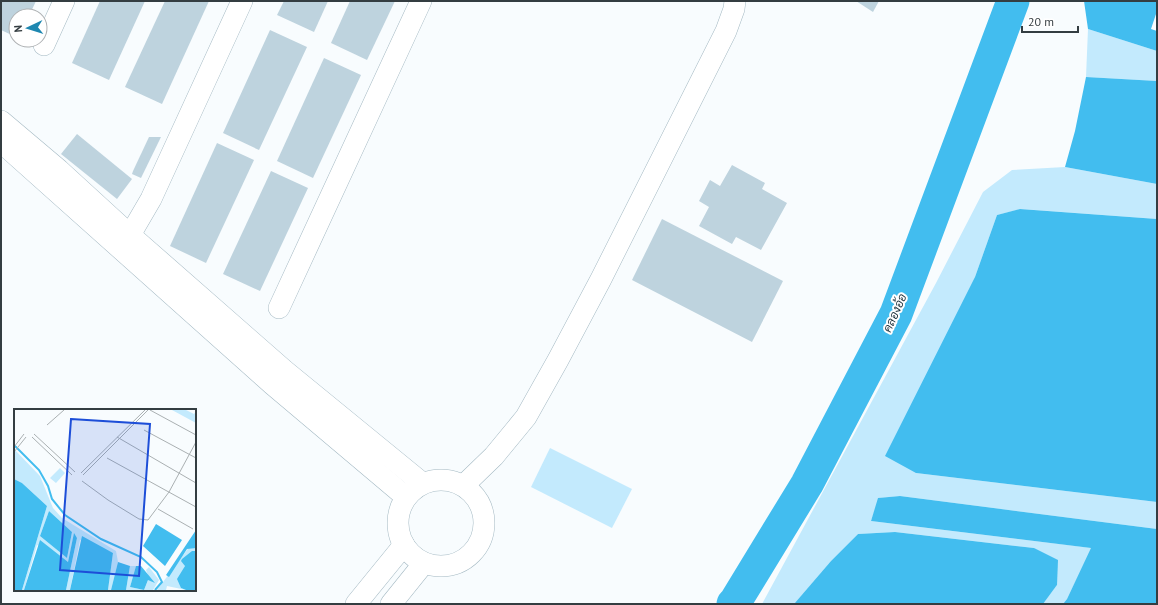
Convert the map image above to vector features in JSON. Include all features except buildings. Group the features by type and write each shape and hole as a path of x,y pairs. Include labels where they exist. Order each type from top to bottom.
{"street":[{"path":"48,36 64,1"},
{"path":"124,241 151,199 242,1"},
{"path":"279,308 420,1"},
{"path":"464,485 494,456 526,417 558,360 726,31 734,9 735,1"},
{"path":"1,121 59,170 124,241"},
{"path":"1,142 124,241 279,378 406,497"},
{"path":"279,378 422,483"},
{"path":"436,479 451,480 464,485 476,496 484,511 485,528 480,543 470,556 456,564 439,566 424,563 412,555 404,545 399,533 398,521 400,508 410,492 422,483 436,479"},
{"path":"356,604 404,545"},
{"path":"391,604 424,563"}],"shaded area":[{"path":"1088,29 1157,51 1157,81 1086,77"},
{"path":"1065,167 1157,184 1157,219 1021,209 997,215 975,277 916,473 1157,502 1157,529 900,496 879,498 871,521 1092,548 1067,599 1063,604 1043,604 1057,585 1034,548 895,532 858,534 831,561 794,604 762,604 936,283 983,192 1012,170"},
{"path":"550,448 632,489 612,528 531,487"}],"water":[{"path":"1084,1 1157,1 1157,11 1151,29 1157,31 1157,51 1088,29"},
{"path":"1086,77 1157,81 1157,184 1065,167 1075,131"},
{"path":"1020,209 1157,219 1157,502 916,473 885,456 975,277 997,215"},
{"path":"900,496 1157,529 1157,604 1063,604 1067,599 1091,548 871,521 878,498"},
{"path":"895,532 1034,548 1058,560 1057,585 1043,604 794,604 831,561 858,534"}],"waterway":[{"name":"คลองอ้อ","path":"733,604 807,484 896,314 1013,1"}]}
